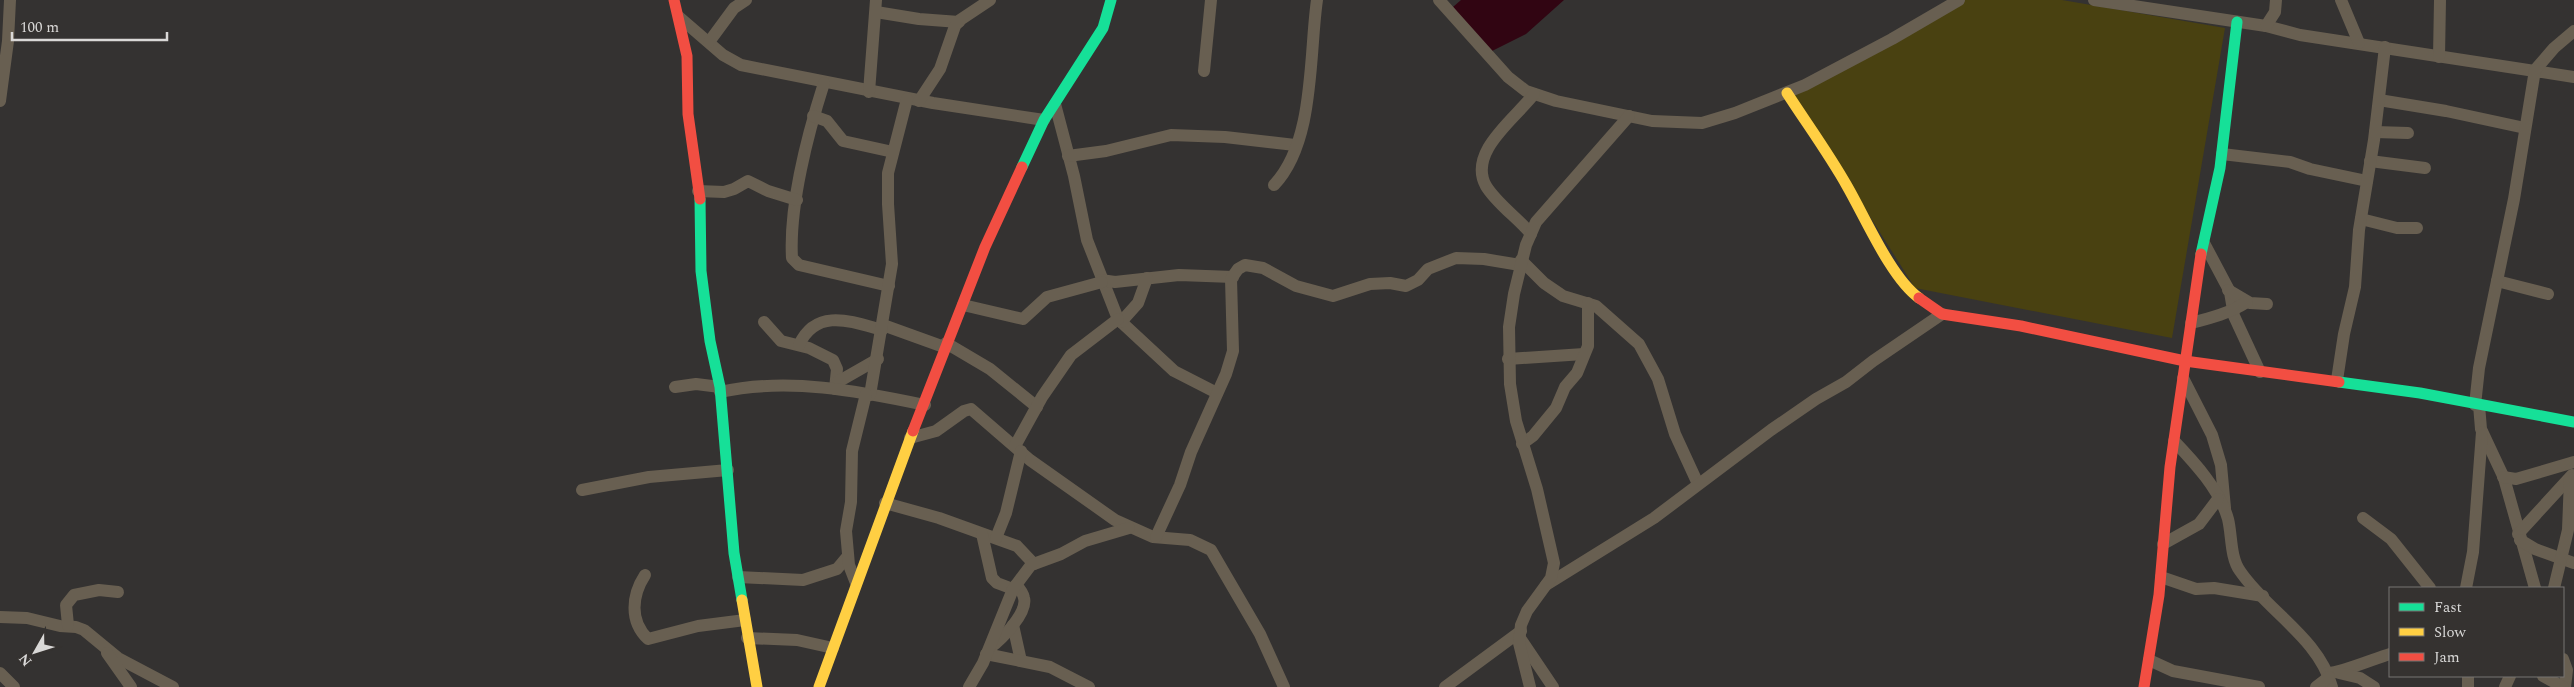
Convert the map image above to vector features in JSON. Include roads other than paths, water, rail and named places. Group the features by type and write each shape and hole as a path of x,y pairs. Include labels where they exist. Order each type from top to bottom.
{"street":[{"path":"0,101 10,0"},
{"path":"674,0 687,56 688,114 698,191 701,271 710,342 720,389 731,525 757,687"},
{"path":"709,42 734,8 746,0"},
{"path":"856,583 847,557 846,531 851,502 852,451 878,358 890,286 892,264 888,173 893,152 913,100 940,69 959,22 990,0"},
{"path":"819,687 885,503 925,405 945,345 963,305 985,247 1044,120 1103,28 1111,0"},
{"path":"1204,71 1211,0"},
{"path":"1274,185 1285,171 1306,109 1312,69 1317,0"},
{"path":"1439,0 1508,77 1526,91 1556,102 1652,121 1702,122 1734,113 1839,68 1952,2"},
{"path":"2094,0 2266,26 2300,35 2574,76"},
{"path":"2266,26 2275,12 2276,0"},
{"path":"2341,0 2359,43"},
{"path":"2440,0 2440,57"},
{"path":"869,92 876,6 919,19 959,22"},
{"path":"679,17 722,55 741,66 913,100 1044,120"},
{"path":"2144,687 2161,577 2174,441 2185,360 2204,243 2222,154 2237,22"},
{"path":"2535,587 2503,476 2482,431 2479,420 2477,405 2479,368 2514,199 2535,70 2554,48 2574,31"},
{"path":"2337,380 2344,334 2355,287 2361,220 2375,132 2385,47"},
{"path":"824,83 813,116 797,200 791,243 792,258 795,262 890,286"},
{"path":"1786,92 1847,186 1873,236 1899,275 1915,295 1942,314 2021,326 2185,360 2260,372 2337,380 2574,422"},
{"path":"1531,234 1486,185 1483,163 1490,143 1534,94"},
{"path":"2379,100 2455,113 2525,128"},
{"path":"1055,104 1087,240 1101,281 1119,321 1174,371 1217,393"},
{"path":"813,116 827,121 843,141 893,152"},
{"path":"1530,687 1521,658 1520,634 1527,611 1551,578 1554,563 1537,489 1516,421 1508,359 1509,327 1520,262 1536,222 1629,116"},
{"path":"2375,132 2408,133"},
{"path":"1068,156 1106,151 1171,135 1211,136 1295,145"},
{"path":"2222,154 2290,162 2310,169 2367,181"},
{"path":"2370,161 2425,168"},
{"path":"698,191 724,192 748,181 768,191 797,200"},
{"path":"2361,220 2397,228 2417,228"},
{"path":"2204,243 2228,290 2232,310 2260,372"},
{"path":"1156,538 1180,485 1191,452 1233,351 1232,277 1238,269 1245,265 1263,268 1296,286 1334,296 1370,284 1390,283 1406,286 1418,280 1428,269 1456,258 1520,262 1563,296 1588,302 1603,311 1639,344 1658,379 1682,452 1698,484"},
{"path":"963,305 1022,320 1047,297 1101,281 1116,282 1180,275 1232,277"},
{"path":"996,538 1006,513 1018,449 1037,407 1071,355 1119,321 1138,303 1147,278"},
{"path":"2497,281 2548,294"},
{"path":"2228,290 2247,302 2267,304"},
{"path":"1522,444 1533,436 1556,408 1565,387 1577,373 1588,346 1588,302"},
{"path":"2191,323 2232,310 2247,302"},
{"path":"1545,586 1654,518 1778,425 1816,399 1846,382 1873,361 1942,314"},
{"path":"800,345 809,328 823,322 840,321 882,328 945,345 990,369 1037,407"},
{"path":"764,322 781,341 800,345 855,372 869,390"},
{"path":"1508,359 1584,354"},
{"path":"836,386 878,358"},
{"path":"836,363 836,386"},
{"path":"2183,378 2212,435 2221,465 2225,513 2239,570 2313,652 2332,677"},
{"path":"675,388 696,384 720,389 774,384 836,386 869,390 925,405"},
{"path":"910,438 936,431 964,411 971,409 1030,460 1115,520 1129,528 1156,538 1190,540 1211,550 1260,634 1284,687"},
{"path":"2466,587 2473,552 2482,431"},
{"path":"2174,441 2190,459 2218,499 2225,513"},
{"path":"2503,476 2516,479 2574,462"},
{"path":"582,490 649,477 699,471 728,470"},
{"path":"2519,537 2572,476"},
{"path":"2554,587 2560,558 2565,549 2572,476"},
{"path":"2164,544 2198,524 2218,499"},
{"path":"885,503 939,518 1017,546 1034,564"},
{"path":"2363,518 2391,539 2429,587"},
{"path":"969,687 987,652 1014,587 1034,564 1061,554 1085,541 1129,528"},
{"path":"982,534 992,578 997,583 1014,587 1025,600 1024,607 1013,625 987,652"},
{"path":"2519,537 2574,563"},
{"path":"738,577 802,580 837,569 847,557"},
{"path":"644,575 634,599 636,619 642,633 648,639 698,626 745,620"},
{"path":"2161,577 2196,589 2214,588 2263,596"},
{"path":"68,625 66,605 74,595 99,590 118,592"},
{"path":"0,617 27,618 60,626 68,625 84,630 118,658 173,687"},
{"path":"1013,625 1022,661"},
{"path":"1445,687 1520,634"},
{"path":"1520,634 1553,687"},
{"path":"748,638 797,640 833,648"},
{"path":"103,646 131,687"},
{"path":"987,652 1050,667 1089,687"},
{"path":"2316,687 2361,662 2389,654"},
{"path":"2149,660 2173,671 2259,687"},
{"path":"2546,677 2564,687 2567,670 2564,661"},
{"path":"0,673 14,687"},
{"path":"2332,677 2360,678 2374,687"}]}
